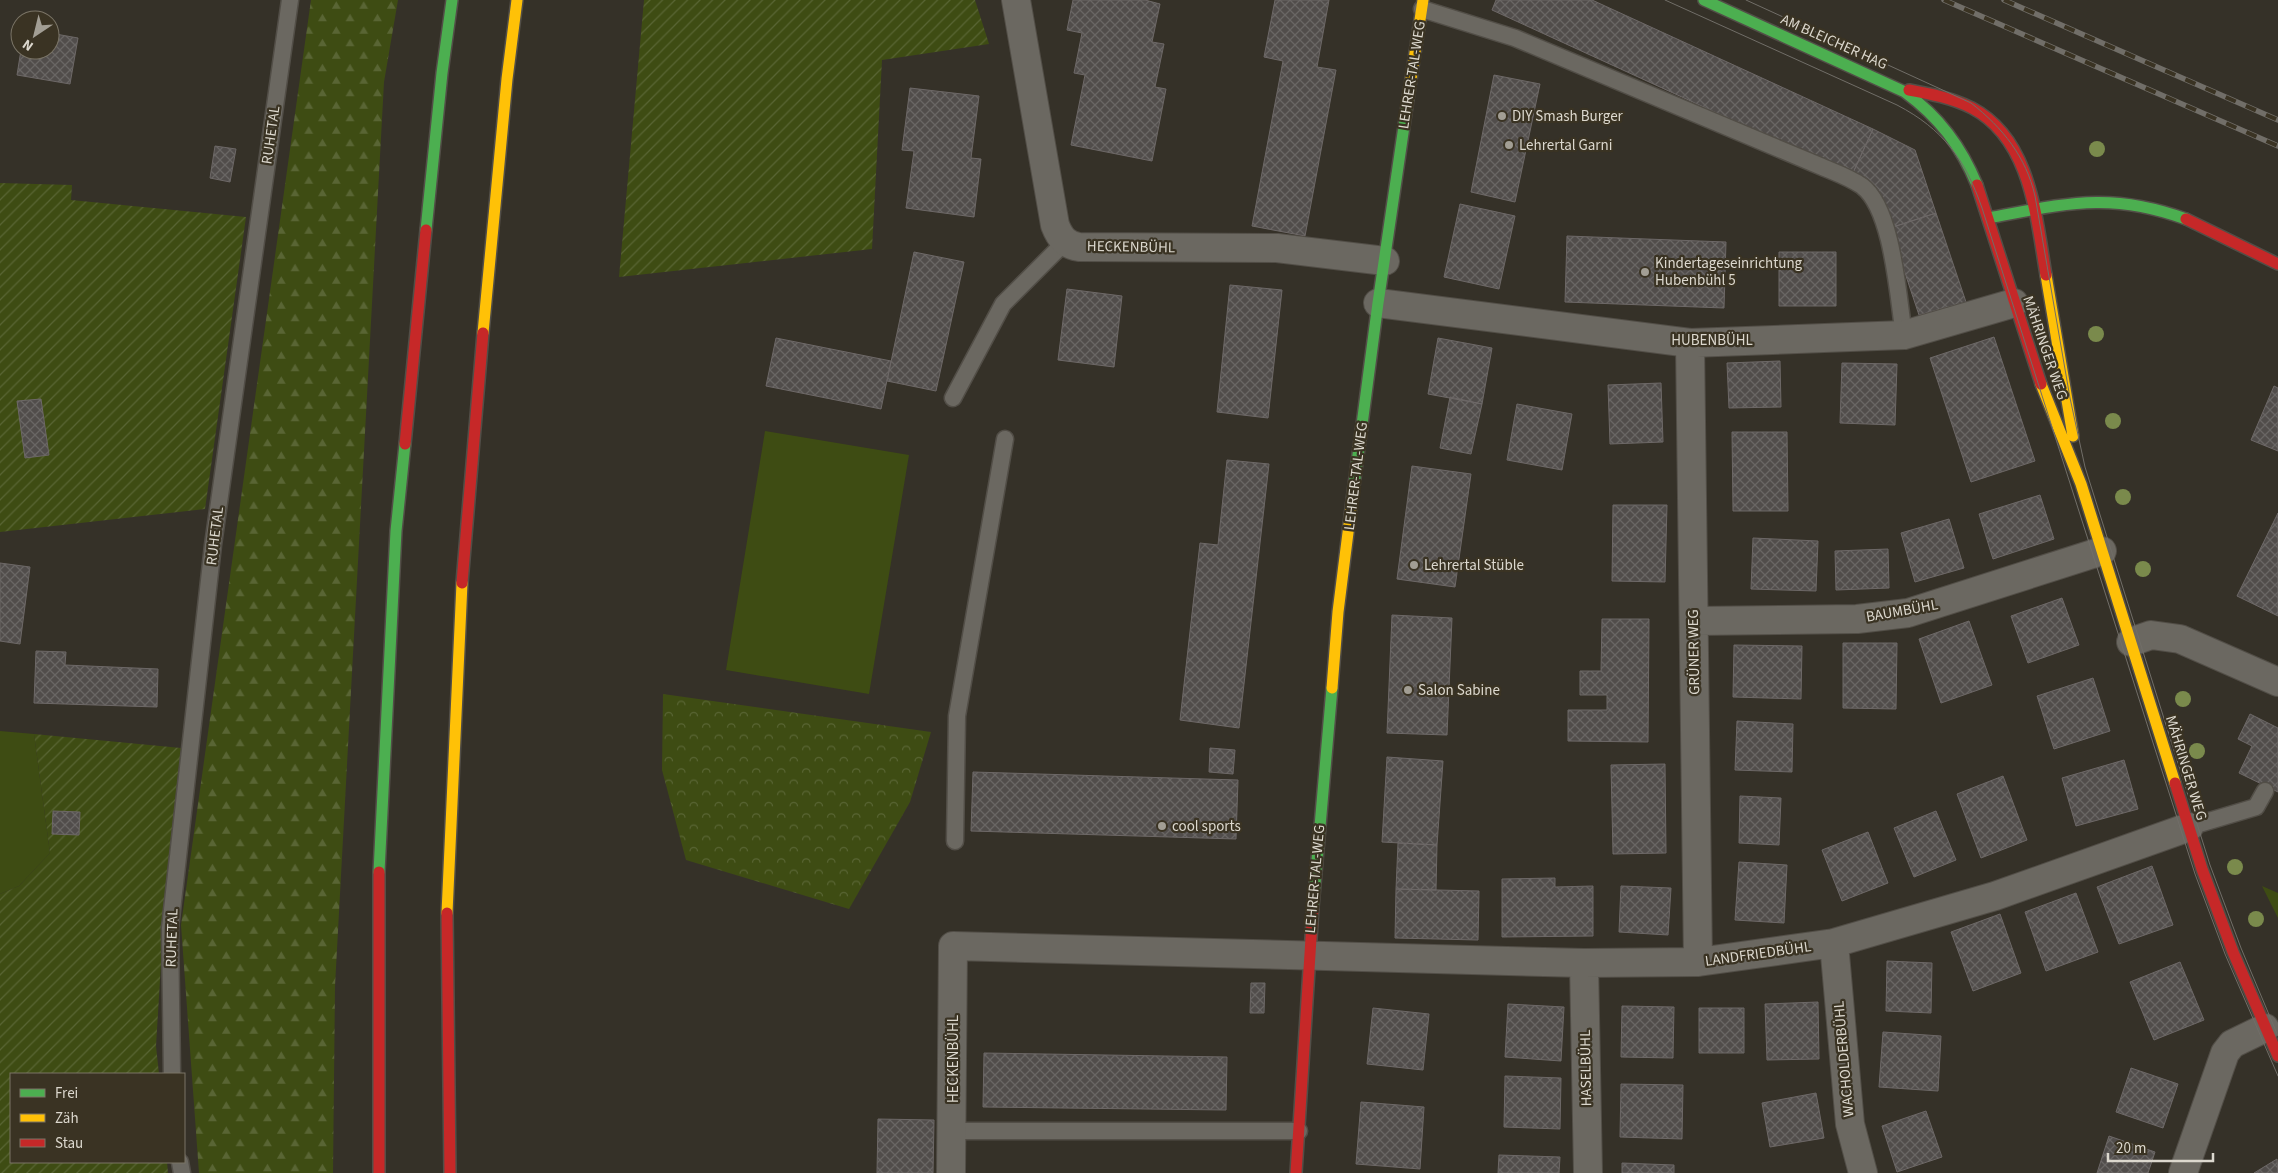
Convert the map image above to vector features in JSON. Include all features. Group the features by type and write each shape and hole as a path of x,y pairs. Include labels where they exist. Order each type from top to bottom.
{"main road":[{"path":"379,1173 378,896 396,531 442,73 452,0"},
{"path":"450,1173 447,888 464,541 507,78 517,0"},
{"name":"AM BLEICHER HAG","path":"1704,0 1897,87 1924,105 1952,136 1972,172 1988,218"},
{"name":"LEHRER-TAL-WEG","path":"1296,1173 1310,954 1338,612 1378,303 1423,4"},
{"name":"AM BLEICHER HAG","path":"1897,87 1956,101 1973,108 1990,122 2006,138 2024,168 2035,210"},
{"path":"1988,218 2098,201 2146,208 2197,224 2278,264"},
{"name":"MÄHRINGER WEG","path":"2035,210 2081,484"},
{"name":"MÄHRINGER WEG","path":"1988,218 2014,303 2050,408 2081,484 2216,908 2278,1056"}],"street":[{"name":"HECKENBÜHL","path":"1016,0 1055,225 1065,242 1071,245 1088,247 1277,248 1385,261"},
{"name":"HUBENBÜHL","path":"1378,303 1690,343 1904,335 2014,303"},
{"name":"GRÜNER WEG","path":"1690,343 1698,962"},
{"name":"BAUMBÜHL","path":"1694,621 1857,619 1908,613 2102,552"},
{"path":"2131,642 2151,635 2180,639 2278,682"},
{"name":"LANDFRIEDBÜHL","path":"1310,954 1584,963 1698,962 1834,943 1995,896 2189,828"},
{"name":"WACHOLDERBÜHL","path":"1834,943 1850,1124 1863,1173"},
{"name":"HECKENBÜHL","path":"952,1173 953,946"},
{"name":"LEHRER-TAL-WEG","path":"953,946 1310,954"},
{"name":"HASELBÜHL","path":"1584,963 1588,1173"},
{"path":"2183,1173 2225,1053 2232,1044 2265,1028"}],"lane":[{"name":"RUHETAL","path":"172,1073 171,919 213,545 290,0"},
{"path":"1423,4 1515,38 1838,173 1863,186 1873,198 1888,234 1904,335"},
{"path":"953,398 1003,304 1065,242"},
{"path":"956,841 957,716 1005,439"},
{"path":"2189,828 2256,807 2265,791"},
{"path":"952,1131 1299,1131"}],"green space":[{"path":"311,0 398,0 384,82 335,986 333,1173 199,1173 181,925"},
{"path":"644,0 975,0 989,44 882,60 872,249 619,277"},
{"path":"0,183 72,185 71,200 246,217 205,509 0,532"},
{"path":"765,431 909,455 869,694 726,670"},
{"path":"663,694 931,732 910,802 849,909 686,860 662,770"},
{"path":"0,731 34,734 50,853 19,886 0,894"},
{"path":"34,734 181,748 166,882 156,1046 159,1073 10,1073 10,1163 167,1163 168,1173 0,1173 0,894 19,886 50,853"},
{"path":"2262,886 2278,893 2278,918"}],"building":[{"path":"1073,0 1145,0 1160,4 1152,42 1164,44 1155,87 1166,89 1152,161 1071,145 1085,75 1074,73 1082,33 1067,30"},
{"path":"1275,0 1329,0 1317,67 1336,70 1305,236 1252,226 1283,61 1264,57"},
{"path":"1496,0 1592,0 1873,129 1852,175 1492,10"},
{"path":"60,35 78,38 70,84 17,75 19,60 60,60"},
{"path":"1494,75 1540,84 1515,202 1471,192"},
{"path":"910,88 979,96 971,158 981,159 974,217 906,208 914,151 902,150"},
{"path":"1873,129 1915,150 1936,213 1890,228 1874,184 1852,175"},
{"path":"215,146 236,149 230,182 210,178"},
{"path":"1460,204 1515,216 1499,289 1444,277"},
{"path":"1936,213 1966,302 1919,315 1890,228"},
{"name":"Kindertageseinrichtung Hubenbühl 5","path":"1567,236 1726,242 1724,308 1565,302"},
{"path":"914,252 964,262 936,391 887,381"},
{"path":"1779,252 1836,252 1836,306 1779,306"},
{"path":"1230,285 1282,290 1268,418 1217,412"},
{"path":"1067,289 1122,296 1114,367 1058,360"},
{"path":"1994,337 2035,461 1971,482 1930,358"},
{"path":"776,338 891,361 881,409 766,386"},
{"path":"1438,338 1492,348 1482,404 1428,394"},
{"path":"1780,361 1781,407 1729,408 1727,363"},
{"path":"1842,363 1897,364 1895,425 1840,423"},
{"path":"1661,383 1663,442 1610,444 1608,385"},
{"path":"2274,386 2278,388 2278,451 2251,440"},
{"path":"1450,397 1482,404 1471,454 1440,448"},
{"path":"41,399 49,455 25,458 17,401"},
{"path":"1517,404 1572,414 1562,470 1507,460"},
{"path":"1732,432 1787,432 1788,511 1733,511"},
{"path":"1227,460 1269,464 1239,728 1180,720 1200,543 1218,545"},
{"path":"1412,466 1471,474 1455,587 1397,579"},
{"path":"2040,495 2054,539 1993,559 1979,514"},
{"path":"1613,505 1667,505 1665,582 1612,581"},
{"path":"2278,513 2278,616 2237,596"},
{"path":"1949,519 1964,568 1915,582 1901,533"},
{"path":"1753,538 1818,541 1816,591 1751,589"},
{"path":"1888,549 1889,588 1836,590 1835,551"},
{"path":"0,563 30,567 20,644 0,641"},
{"path":"2062,598 2079,645 2028,663 2011,616"},
{"path":"1392,615 1452,618 1447,735 1387,733"},
{"path":"1602,619 1649,619 1648,742 1568,741 1568,710 1607,710 1607,695 1580,695 1580,671 1601,671"},
{"path":"1969,621 1992,685 1941,703 1919,639"},
{"path":"1843,643 1897,643 1896,709 1843,708"},
{"path":"1734,645 1802,646 1801,699 1733,697"},
{"path":"36,651 66,652 65,665 158,669 157,707 34,703"},
{"path":"2093,678 2110,731 2054,749 2037,696"},
{"path":"2250,714 2278,728 2278,792 2239,773 2252,746 2238,739"},
{"path":"1737,721 1793,724 1792,772 1735,770"},
{"path":"1210,748 1235,750 1233,774 1209,772"},
{"path":"1387,757 1443,761 1437,845 1382,842"},
{"path":"2124,760 2138,809 2076,826 2062,778"},
{"path":"1665,764 1666,853 1613,854 1611,765"},
{"path":"973,772 1238,780 1236,839 971,831"},
{"path":"2003,776 2027,840 1981,858 1957,794"},
{"path":"1740,796 1781,798 1779,845 1739,843"},
{"path":"53,811 80,812 79,835 52,834"},
{"path":"1936,811 1956,860 1914,877 1894,828"},
{"path":"1868,832 1888,883 1842,901 1822,850"},
{"path":"1398,843 1437,845 1436,890 1396,889"},
{"path":"1739,862 1787,865 1784,923 1735,920"},
{"path":"2152,866 2173,925 2119,944 2097,887"},
{"path":"1555,878 1555,887 1593,886 1593,936 1502,937 1502,879"},
{"path":"1621,886 1671,888 1668,935 1619,932"},
{"path":"1396,889 1479,891 1478,940 1395,938"},
{"path":"2076,893 2098,952 2046,971 2025,912"},
{"path":"2000,914 2021,973 1973,991 1951,932"},
{"path":"1887,961 1932,963 1931,1013 1886,1011"},
{"path":"2180,962 2204,1020 2154,1040 2130,982"},
{"path":"1251,983 1265,983 1264,1013 1250,1013"},
{"path":"1818,1002 1819,1059 1767,1060 1765,1004"},
{"path":"1508,1004 1564,1007 1561,1061 1505,1057"},
{"path":"1622,1006 1674,1007 1673,1058 1621,1057"},
{"path":"1373,1008 1429,1014 1423,1070 1367,1064"},
{"path":"1699,1008 1744,1008 1744,1053 1699,1053"},
{"path":"1883,1032 1941,1036 1938,1091 1879,1087"},
{"path":"984,1053 1227,1057 1226,1110 983,1107"},
{"path":"2131,1068 2178,1084 2163,1128 2116,1112"},
{"path":"1505,1076 1561,1078 1560,1129 1504,1127"},
{"path":"1621,1084 1683,1085 1682,1139 1620,1137"},
{"path":"1816,1093 1824,1138 1770,1147 1762,1103"},
{"path":"1361,1102 1424,1107 1420,1169 1356,1164"},
{"path":"1926,1111 1942,1157 1897,1172 1882,1126"},
{"path":"878,1119 934,1120 933,1173 877,1173"},
{"path":"2109,1136 2155,1152 2148,1173 2097,1173"},
{"path":"1499,1155 1560,1157 1559,1173 1498,1173"},
{"path":"2277,1159 2278,1173 2254,1173"},
{"path":"1622,1163 1674,1165 1674,1173 1622,1173"}],"tram line":[{"path":"1665,0 1897,105 1913,114 1940,135 1960,160 1982,208 2195,874 2225,954 2278,1076"},
{"path":"1746,0 1971,103 2003,133 2012,144 2026,169 2035,196 2070,398 2085,467 2210,865 2241,948 2278,1036"}],"railway":[{"path":"1944,0 2278,146"},
{"path":"2004,0 2278,120"}],"traffic: fast":[{"path":"426,230 442,73 452,0"},
{"path":"1704,0 1905,92 1939,122 1948,133 1964,158 1977,185"},
{"path":"1353,493 1378,303 1408,99"},
{"path":"1988,218 2064,205 2110,203 2159,210 2186,219"},
{"path":"379,872 396,531 405,444"},
{"path":"1313,907 1332,688"}],"traffic: slow":[{"path":"483,333 507,79 517,0"},
{"path":"1408,99 1423,0"},
{"path":"2046,275 2073,436"},
{"path":"2041,384 2081,484 2175,783"},
{"path":"1332,688 1338,612 1353,493"},
{"path":"447,913 462,583"}],"traffic: jam":[{"path":"1909,90 1949,99 1972,108 1992,122 2007,139 2019,159 2034,205 2046,275"},
{"path":"1977,185 2041,384"},
{"path":"2186,219 2278,264"},
{"path":"405,444 426,230"},
{"path":"462,583 483,333"},
{"path":"2175,783 2202,869 2233,952 2278,1056"},
{"path":"379,872 379,1173"},
{"path":"1296,1173 1313,907"},
{"path":"447,913 450,1173"}],"place":[{"name":"DIY Smash Burger","path":"1502,116"},
{"name":"Lehrertal Garni","path":"1509,145"},
{"name":"Kindertageseinrichtung Hubenbühl 5","path":"1645,272"},
{"name":"Lehrertal Stüble","path":"1414,565"},
{"name":"Salon Sabine","path":"1408,690"},
{"name":"cool sports","path":"1162,826"}]}
